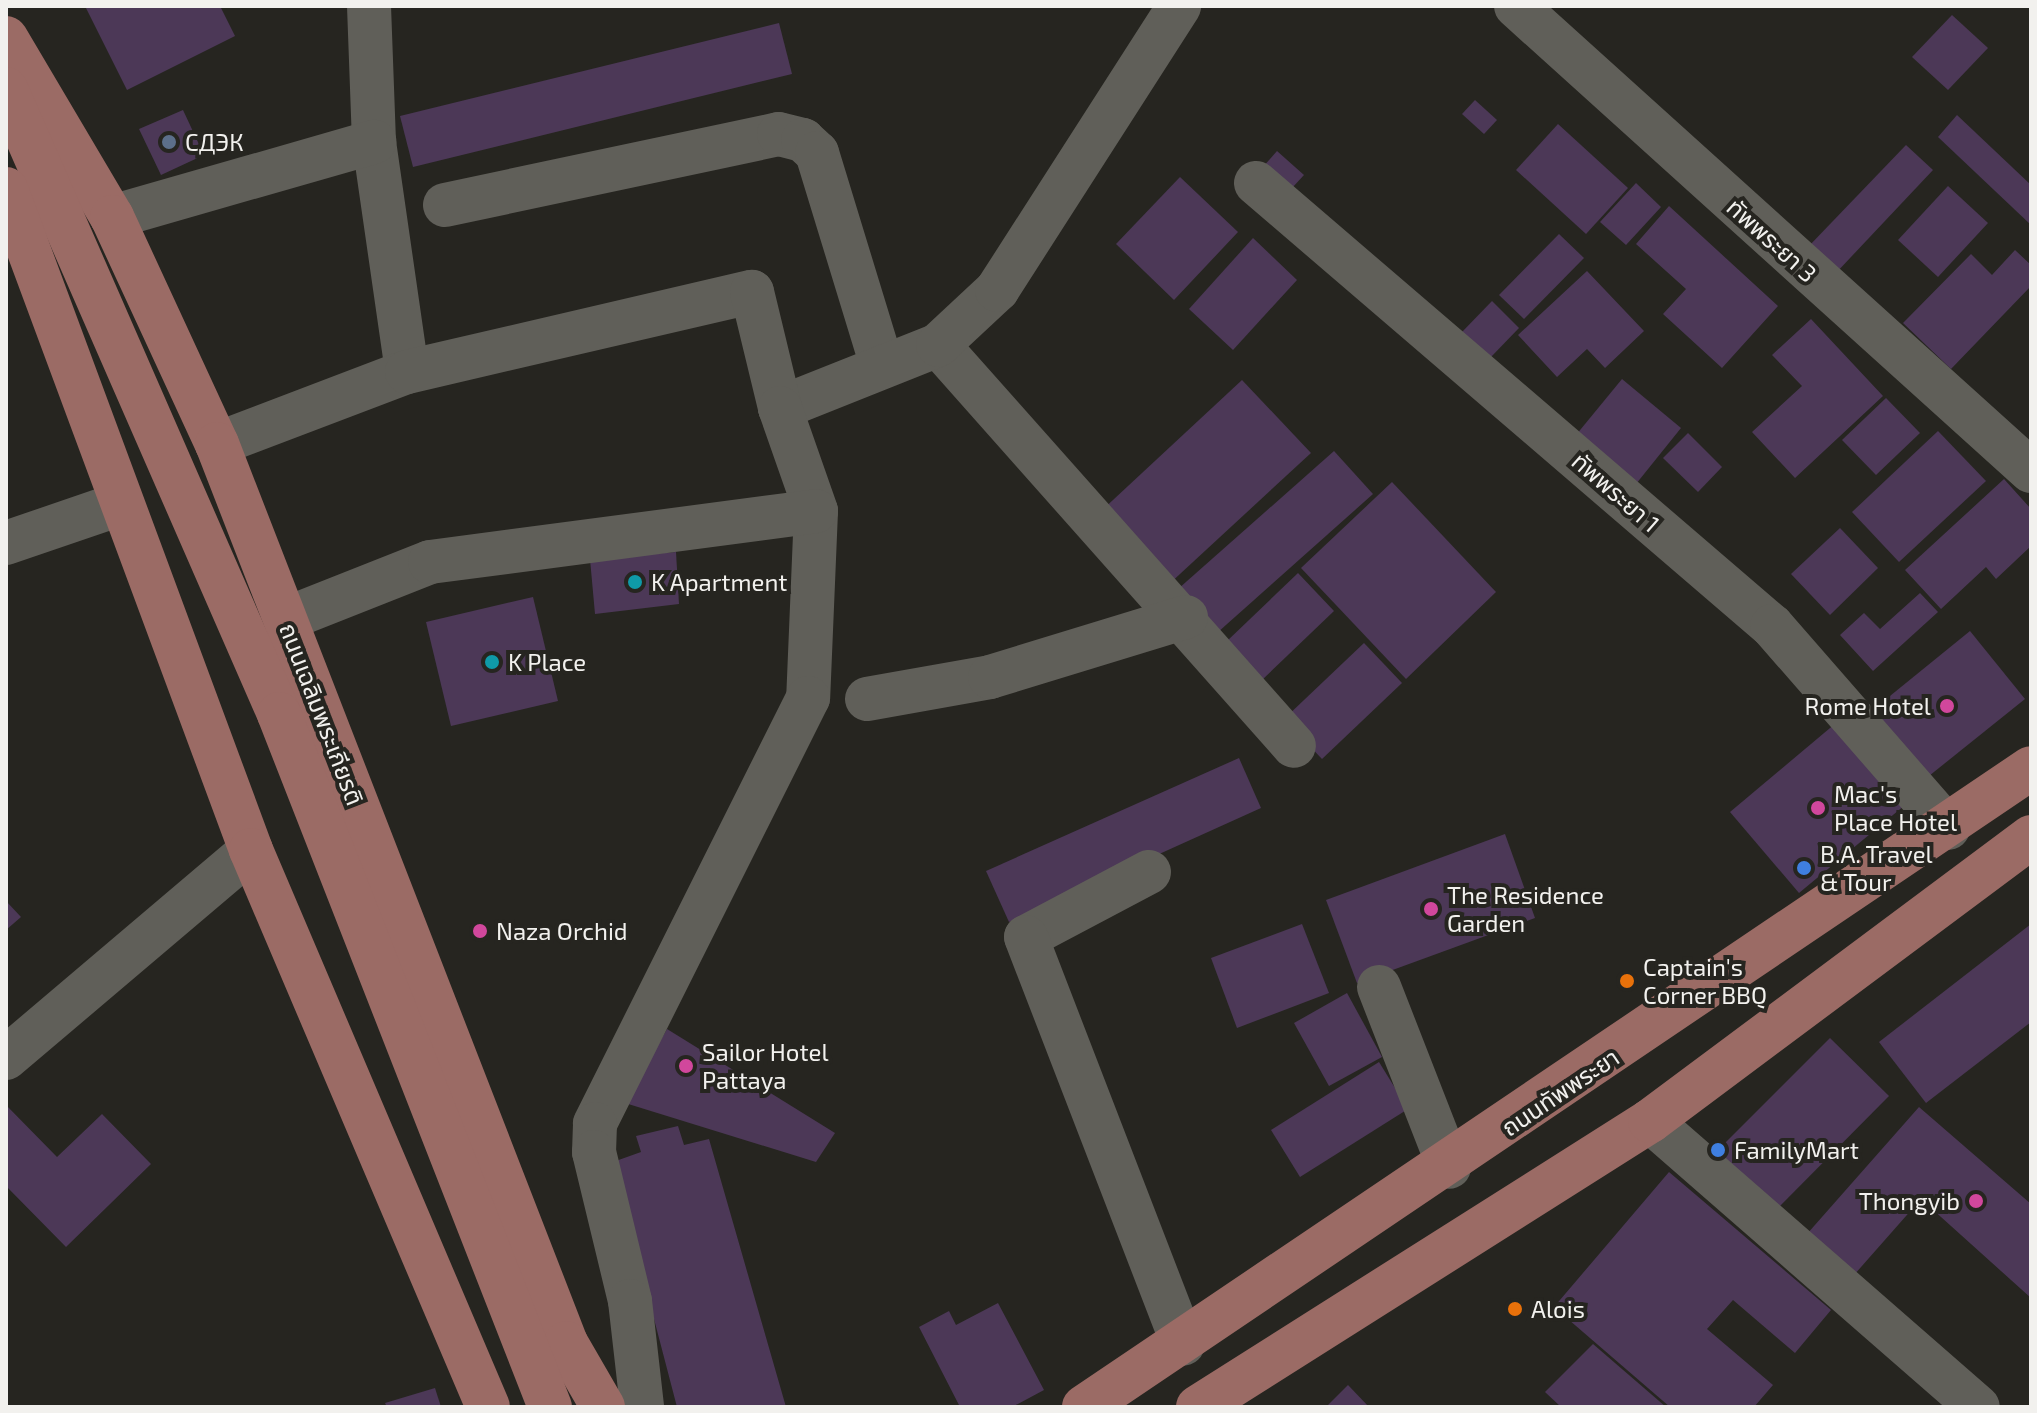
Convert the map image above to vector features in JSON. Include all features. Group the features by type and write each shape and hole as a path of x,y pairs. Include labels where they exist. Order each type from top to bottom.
{"main road":[{"name":"ถนนเฉลิมพระเกียรติ","path":"6,38 112,217 217,444 566,1343 603,1407"},
{"path":"6,89 279,714 550,1407"},
{"path":"6,189 14,252 120,504 251,850 480,1392 534,1379 555,1365 566,1343"},
{"name":"ถนนทัพพระยา","path":"1084,1407 1449,1167 1948,828 2031,768"},
{"path":"1198,1407 1650,1121 2031,837"}],"street":[{"path":"369,6 374,142 407,372"},
{"path":"780,408 938,345 997,290 1054,212 1179,6"},
{"name":"ทัพพระยา 3","path":"1516,6 2031,471"},
{"path":"445,205 779,134 803,140 817,153 882,366"},
{"path":"112,217 374,142"},
{"name":"ทัพพระยา 1","path":"1256,183 1772,626 1948,828"},
{"path":"217,444 407,372 752,292 780,408 816,511 808,698 595,1124 594,1152 632,1316 642,1407"},
{"path":"938,345 1186,617 1294,746"},
{"path":"6,543 120,504"},
{"path":"286,619 430,562 816,511"},
{"path":"867,699 990,677 1186,617"},
{"path":"6,1058 251,850"},
{"path":"1149,872 1026,937 1183,1344"},
{"path":"1379,987 1449,1167"},
{"path":"1650,1121 1978,1407"}],"building":[{"path":"85,6 220,6 235,36 127,90"},
{"path":"1952,15 1988,48 1948,90 1912,57"},
{"path":"779,23 792,74 413,167 400,116"},
{"path":"1475,100 1497,120 1484,134 1462,114"},
{"path":"183,110 204,155 161,175 139,129"},
{"path":"1957,115 2031,185 2031,225 1938,137"},
{"path":"1558,124 1628,188 1586,234 1516,170"},
{"path":"1906,145 1933,170 1835,274 1808,247"},
{"path":"1277,151 1304,175 1280,201 1253,178"},
{"path":"1180,177 1238,232 1174,300 1116,244"},
{"path":"1636,183 1661,207 1626,245 1600,222"},
{"path":"1948,186 1988,223 1938,277 1898,240"},
{"path":"1669,206 1778,306 1722,368 1663,314 1686,289 1636,244"},
{"path":"1559,234 1584,258 1524,319 1499,295"},
{"path":"1253,238 1297,280 1233,350 1189,309"},
{"path":"2015,250 2031,265 2031,286 1951,369 1903,323 1971,254 1992,275"},
{"path":"1587,271 1644,331 1605,368 1587,349 1557,377 1518,335"},
{"path":"1492,301 1519,328 1490,358 1462,332"},
{"path":"1811,319 1883,396 1795,478 1752,432 1802,386 1772,355"},
{"path":"1622,379 1681,428 1636,484 1576,435"},
{"path":"1242,380 1311,453 1167,586 1099,513"},
{"path":"1886,398 1920,433 1876,475 1842,440"},
{"path":"1938,431 1986,481 1899,562 1852,512"},
{"path":"1688,433 1722,467 1698,492 1663,458"},
{"path":"1334,451 1373,494 1208,641 1169,597"},
{"path":"2004,479 2031,509 2031,546 1996,579 1986,567 1941,609 1905,570"},
{"path":"1392,482 1496,592 1406,679 1301,568"},
{"path":"1840,528 1878,568 1830,615 1791,574"},
{"name":"K Apartment","path":"676,552 679,604 595,614 590,559"},
{"path":"1298,573 1334,611 1262,680 1226,642"},
{"path":"1920,593 1938,612 1873,671 1840,635 1864,613 1880,629"},
{"name":"K Place","path":"533,597 558,701 451,726 426,622"},
{"name":"Rome Hotel","path":"1970,631 2025,699 1924,780 1869,713"},
{"path":"1364,643 1402,683 1322,759 1284,719"},
{"name":"Mac's Place Hotel","path":"1836,723 1905,805 1799,893 1730,812"},
{"path":"1239,758 1261,808 1009,922 986,871"},
{"name":"The Residence Garden","path":"1505,834 1535,918 1357,983 1326,900"},
{"path":"6,901 21,917 6,930"},
{"path":"1302,924 1329,993 1237,1028 1211,958"},
{"path":"2031,924 2031,1022 1926,1103 1879,1042"},
{"path":"1347,993 1382,1057 1329,1086 1294,1023"},
{"name":"Sailor Hotel Pattaya","path":"667,1029 835,1133 816,1162 625,1103"},
{"path":"1830,1038 1889,1096 1769,1217 1710,1158"},
{"path":"1379,1062 1408,1109 1300,1177 1271,1130"},
{"path":"6,1105 57,1157 102,1114 151,1164 66,1247 6,1186"},
{"name":"Thongyib","path":"1919,1107 2031,1204 2031,1298 1921,1199 1854,1275 1807,1234"},
{"path":"678,1126 684,1145 709,1139 786,1407 677,1407 613,1162 641,1152 636,1136"},
{"path":"1669,1172 1831,1310 1795,1353 1733,1300 1707,1329 1773,1385 1754,1407 1670,1407 1554,1307"},
{"path":"998,1303 1044,1390 1012,1407 960,1407 919,1327 949,1311 956,1325"},
{"path":"1593,1344 1666,1407 1561,1407 1545,1392"},
{"path":"1348,1385 1369,1407 1326,1407"},
{"path":"435,1388 441,1407 387,1407 385,1403"}],"place":[{"name":"СДЭК","path":"169,142"},
{"name":"K Apartment","path":"635,582"},
{"name":"K Place","path":"492,662"},
{"name":"Rome Hotel","path":"1947,706"},
{"name":"Mac's Place Hotel","path":"1818,808"},
{"name":"B.A. Travel & Tour","path":"1804,868"},
{"name":"The Residence Garden","path":"1431,909"},
{"name":"Naza Orchid","path":"480,931"},
{"name":"Captain's Corner BBQ","path":"1627,981"},
{"name":"Sailor Hotel Pattaya","path":"686,1066"},
{"name":"FamilyMart","path":"1718,1150"},
{"name":"Thongyib","path":"1976,1201"},
{"name":"Alois","path":"1515,1309"}]}
